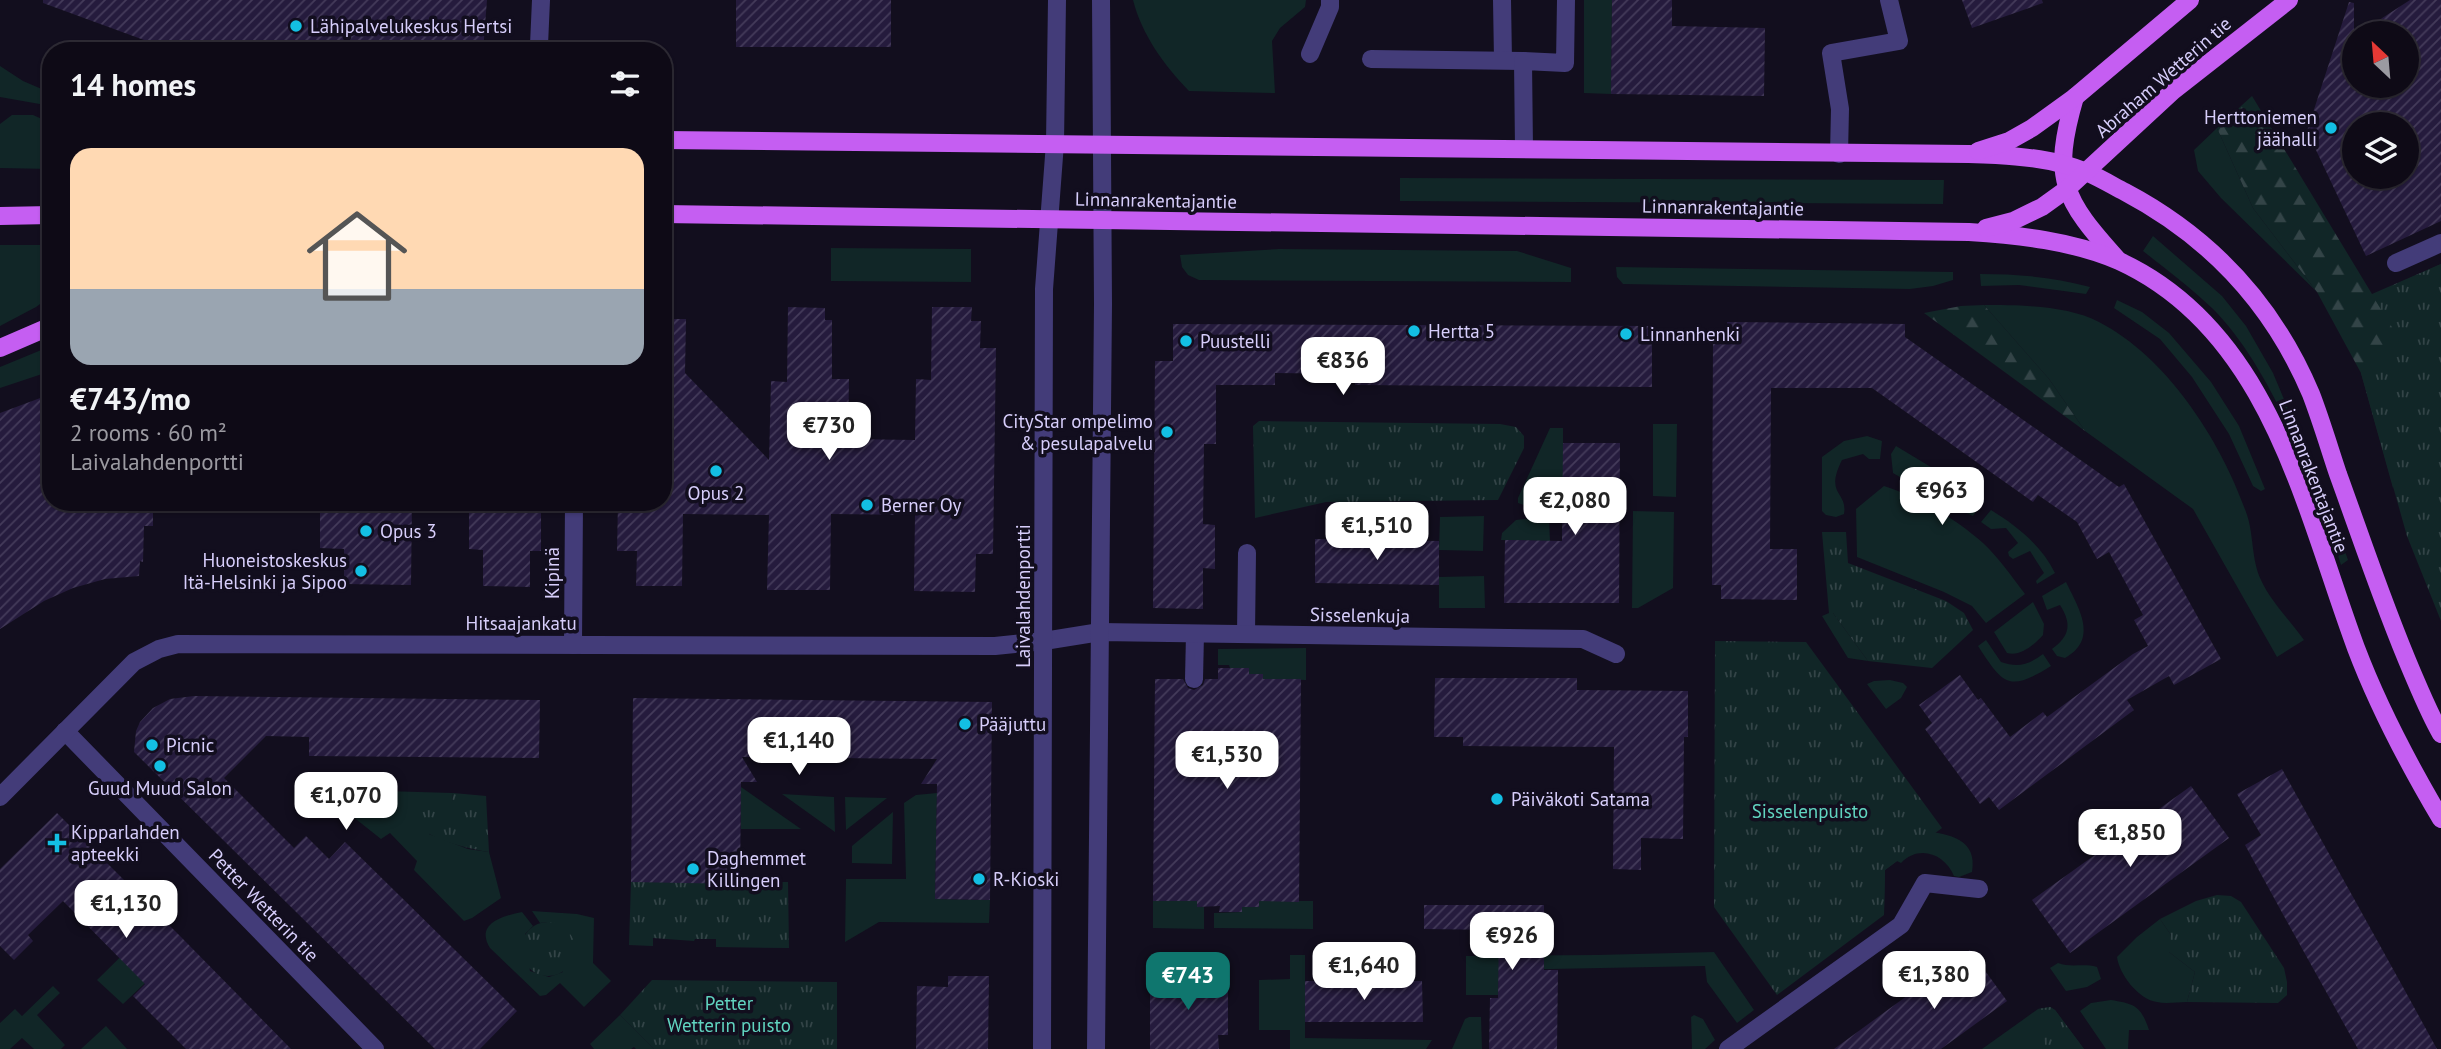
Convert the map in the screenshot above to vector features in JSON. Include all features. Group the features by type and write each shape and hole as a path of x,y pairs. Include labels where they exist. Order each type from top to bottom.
{"main road":[{"name":"Abraham Wetterin tie","path":"1969,232 2013,221 2042,207 2067,189 2173,91 2289,0"},
{"path":"1968,154 2009,141 2032,128 2076,97 2185,2"},
{"name":"Abraham Wetterin tie","path":"2076,97 2062,163 2067,189 2080,217 2119,261"},
{"name":"Linnanrakentajantie","path":"672,141 1968,154 2017,156 2062,163 2086,171 2154,208 2198,240 2227,265 2271,321 2310,393 2400,644 2441,734"},
{"name":"Linnanrakentajantie","path":"672,214 1969,232 2023,236 2067,245 2119,261 2165,289 2206,323 2235,357 2260,396 2281,441 2358,652 2394,731 2441,819"},
{"path":"0,216 42,215"},
{"path":"0,348 42,330"}],"street":[{"path":"538,42 541,0"},
{"name":"Laivalahdenportti","path":"1042,1049 1044,316 1048,219 1055,143 1057,0"},
{"path":"1096,1049 1101,0"},
{"path":"1310,54 1330,7 1330,0"},
{"path":"1502,0 1503,60"},
{"path":"1371,59 1565,63 1566,0"},
{"path":"1839,154 1840,109 1831,53 1899,41 1889,0"},
{"path":"1523,61 1524,149"},
{"path":"2396,263 2441,243"},
{"name":"Kipinä","path":"573,645 574,511"},
{"path":"1246,634 1247,553"},
{"name":"Hitsaajankatu","path":"0,797 134,663 159,649 178,645 995,646 1100,632"},
{"name":"Sisselenkuja","path":"1100,632 1583,639 1616,654"},
{"path":"1194,679 1195,634"},
{"name":"Petter Wetterin tie","path":"65,731 374,1049"},
{"path":"1728,1049 1901,925 1925,883 1979,889"}],"green space":[{"path":"1133,0 1306,0 1305,7 1280,28 1272,41 1275,93 1189,91 1155,49"},
{"path":"1584,0 1612,0 1611,94 1584,93"},
{"path":"0,66 42,89 42,104 0,97"},
{"path":"2252,96 2372,294 2441,264 2393,488 2361,373 2317,292 2253,208 2217,128"},
{"path":"12,115 33,115 42,119 42,169 0,168 0,124"},
{"path":"2217,128 2253,208 2317,292 2221,198 2198,171 2194,150"},
{"path":"1400,178 1944,180 1943,204 1400,201"},
{"path":"2153,236 2222,296 2246,326 2273,373 2330,509 2348,560 2341,565 2305,465 2273,395 2234,334 2213,309 2143,251"},
{"path":"0,245 42,245 42,303 0,326"},
{"path":"831,248 971,249 971,282 831,281"},
{"path":"1279,249 1517,251 1571,268 1571,282 1199,280 1188,275 1182,267 1180,255"},
{"path":"2441,264 2441,621 2407,536 2361,373 2403,345 2372,295"},
{"path":"1616,267 1953,272 1953,280 1910,289 1623,284 1617,277"},
{"path":"1980,274 2035,277 2090,287 2086,294 2019,285 1981,286"},
{"path":"2117,300 2142,312 2169,333 2211,382 2239,426 2265,489 2261,491 2253,486 2229,434 2192,377 2160,339 2114,308"},
{"path":"1984,305 2042,307 2086,316 2124,337 2169,379 2189,404 2222,457 2246,512 2261,580 2304,640 2277,657 2193,509 2085,431 2049,379"},
{"path":"1984,305 2049,379 2085,431 1924,313"},
{"path":"42,350 42,374 0,388 0,367"},
{"path":"1259,421 1500,424 1516,427 1524,436 1524,448 1498,500 1326,502 1255,518 1253,426"},
{"path":"1653,424 1677,424 1676,497 1653,496"},
{"path":"1550,428 1563,428 1563,495 1553,496 1553,506 1518,503 1518,498"},
{"path":"1867,436 1882,441 1880,459 1869,459 1863,454 1842,460 1835,480 1843,501 1844,514 1836,517 1826,515 1822,511 1822,457 1844,441"},
{"path":"1896,446 1954,481 1982,503 1973,516 1956,508 1955,502 1938,489 1934,494 1927,490 1929,485 1913,479 1907,481 1893,473 1891,454"},
{"path":"1884,486 1924,503 1972,534 1994,555 2025,594 1986,623 1972,606 1857,557 1856,509"},
{"path":"1991,510 2028,537 2055,573 2037,584 2036,581 2044,573 2030,551 2013,559 2008,552 2018,543 2006,528 1991,529 1981,522"},
{"path":"1633,511 1674,512 1673,588 1638,608 1632,608"},
{"path":"1484,516 1483,551 1439,550 1440,517"},
{"path":"1516,520 1549,520 1550,541 1501,540 1502,533"},
{"path":"1822,532 1846,532 1848,563 1946,601 1964,613 1973,630 1932,668 1868,661 1833,613 1829,613"},
{"path":"1484,576 1485,608 1439,608 1439,577"},
{"path":"2066,582 2080,613 2084,633 2075,650 2065,658 2057,656 2052,649 2066,634 2066,618 2060,605 2047,610 2042,596"},
{"path":"2033,602 2044,624 2043,635 2022,652 2007,653 1994,632"},
{"path":"1833,613 1868,661 1848,658 1822,616"},
{"path":"1986,640 2001,662 2023,664 2043,654 2051,666 2025,680 2008,680 1994,669 1978,646"},
{"name":"Sisselenpuisto","path":"1715,641 1806,642 1942,828 1885,870 1884,915 1777,995 1714,907"},
{"path":"1306,648 1306,680 1263,679 1262,674 1249,674 1230,668 1229,665 1218,665 1218,649"},
{"path":"1890,680 1903,683 1907,687 1901,698 1886,709 1867,684"},
{"path":"741,787 801,829 741,829"},
{"path":"317,789 453,793 452,802 429,834 468,849 489,852 501,898 464,921 414,870 417,861 390,833 381,839 347,812 340,815 316,793"},
{"path":"453,793 486,796 489,852 434,837 423,828 421,820 424,806 452,802"},
{"path":"937,793 935,899 990,900 989,923 879,922 845,942 846,879 906,879 904,803 916,795"},
{"path":"782,794 834,797 835,832"},
{"path":"845,797 887,798 846,830"},
{"path":"893,812 892,864 852,863 852,846"},
{"path":"1924,831 1952,837 1966,845 1973,861 1972,872 1954,876 1944,862 1931,854 1916,854 1901,863 1897,861 1885,870 1884,915 1853,863"},
{"path":"631,882 788,882 789,948 716,947 716,939 694,941 653,938 653,946 629,945"},
{"path":"2217,895 2231,896 2241,902 2284,968 2287,995 2278,1003 2187,1002 2195,972 2169,952 2171,935 2160,919 2196,901"},
{"path":"1153,901 1197,901 1197,906 1204,907 1204,929 1153,928"},
{"path":"1259,901 1313,901 1313,929 1214,928 1214,913 1242,912 1242,907 1259,907"},
{"path":"532,911 594,918 593,963 611,981 584,1007 560,983 546,995 540,996 490,948 486,940 488,927 499,919 522,912 533,926 525,934 530,971 549,977 563,972 547,922 540,923"},
{"path":"160,918 163,966 123,1004 97,980"},
{"path":"2160,919 2171,935 2169,952 2195,972 2187,1002 2160,1003 2143,997 2131,985 2119,964 2117,957"},
{"path":"553,922 563,926 571,934 575,949 571,964 563,972 543,976 533,972 525,964 521,944 525,934 533,926"},
{"path":"1714,952 1754,1010 1737,1023 1707,982 1705,966 1499,970 1498,995 1466,995 1466,956"},
{"path":"1290,955 1305,955 1305,1038 1432,1040 1426,1049 1290,1049 1290,1030 1259,1030 1259,980 1290,979"},
{"path":"2058,963 2097,967 2101,979 2087,987 2066,991 2050,968"},
{"name":"Petter Wetterin puisto","path":"652,980 837,982 837,1049 654,1049 620,1015"},
{"path":"53,986 60,993 37,1015 65,1045 61,1049 34,1049 22,1038 10,1049 0,1049 0,1023 15,1009 22,1016"},
{"path":"2111,1000 2136,1007 2149,1030 2129,1030 2128,1049 2106,1049 2080,1011 2091,1003"},
{"path":"2050,1007 2084,1049 1982,1049 2038,1009"},
{"path":"2050,1007 2084,1049 2046,1049 2038,1009"},
{"path":"620,1015 654,1049 594,1049 590,1044"},
{"path":"1694,1015 1703,1019 1715,1040 1705,1049 1692,1049 1691,1017"},
{"path":"1481,1017 1482,1049 1452,1049 1465,1019"},
{"path":"106,1026 127,1049 81,1049"}],"building":[{"name":"Lähipalvelukeskus Hertsi","path":"43,0 487,0 484,42 149,42 43,3"},
{"path":"736,0 891,0 891,47 736,47"},
{"path":"1612,0 1672,0 1672,26 1765,28 1764,96 1611,94"},
{"path":"1962,0 2042,0 2043,3 1972,28"},
{"name":"Herttoniemen jäähalli","path":"2410,0 2441,0 2441,221 2366,256 2307,131 2342,24 2342,98 2419,98 2419,21 2378,21"},
{"name":"Herttoniemen jäähalli","path":"2349,2 2354,3 2354,21 2343,21"},
{"path":"788,307 825,308 825,320 832,320 832,379 849,379 848,439 915,440 916,379 931,380 932,307 972,307 971,321 981,321 980,348 996,348 993,554 976,554 975,592 914,591 915,515 831,514 830,590 767,590 769,515 683,514 682,586 636,586 637,551 617,551 618,511 672,511 672,319 686,319 685,373 769,460 771,381 787,382"},
{"path":"1727,322 1905,324 1905,337 2119,487 2124,484 2221,659 2174,685 2169,676 2127,700 2134,710 1999,810 1989,797 1980,804 1925,729 1932,723 1919,705 1960,675 2010,737 2043,712 2047,717 2148,646 2134,620 2143,615 2109,552 2097,559 2077,522 2038,495 2033,502 1872,388 1771,388 1770,549 1797,549 1797,600 1721,599 1721,585 1712,585 1713,338 1727,338"},
{"path":"1173,324 1652,326 1652,387 1355,385 1355,374 1275,373 1275,385 1216,385 1216,444 1204,444 1203,524 1215,525 1215,569 1203,568 1203,609 1153,608 1155,361 1173,361"},
{"path":"42,397 42,511 153,511 153,526 144,526 143,562 140,561 139,576 105,579 73,588 44,601 0,629 0,413"},
{"path":"1563,443 1620,443 1619,603 1504,603 1505,540 1562,541"},
{"path":"320,511 412,511 411,585 344,584 344,549 320,548"},
{"path":"469,511 541,511 541,551 530,551 530,587 483,586 483,550 469,549"},
{"path":"1315,539 1439,541 1439,585 1315,583"},
{"path":"1218,668 1249,668 1249,674 1263,674 1263,679 1301,679 1299,902 1259,901 1259,907 1242,907 1242,912 1219,912 1220,906 1197,907 1197,901 1153,901 1155,679 1183,679 1188,688 1194,690 1203,685 1205,679 1218,679"},
{"path":"1435,678 1577,678 1577,690 1688,691 1688,737 1684,737 1683,839 1641,838 1641,870 1613,869 1614,747 1463,746 1463,737 1434,737"},
{"path":"194,696 540,700 539,758 309,756 309,737 266,736 224,778 294,848 306,836 329,859 345,842 517,1011 480,1049 435,1049 134,752 136,731 140,722 153,708 170,699"},
{"path":"633,698 992,702 990,900 935,899 937,784 921,784 937,759 742,757 757,782 741,782 740,884 631,882"},
{"path":"2282,769 2437,1049 2358,1049 2285,918 2245,845 2261,835 2237,794"},
{"path":"2191,786 2229,838 2070,953 2032,900"},
{"path":"57,813 291,1049 186,1049 133,996 145,984 63,901 28,935 33,941 14,960 0,946 0,869"},
{"path":"1424,905 1544,905 1544,970 1558,970 1557,1049 1489,1049 1490,998 1498,998 1499,930 1424,929"},
{"path":"1970,950 2007,1001 1941,1049 1834,1049"},
{"path":"948,976 989,976 988,1049 916,1049 917,986 948,987"},
{"path":"1150,976 1228,976 1228,1035 1218,1035 1219,1049 1150,1049"},
{"path":"1305,981 1422,981 1423,1022 1305,1022"}],"place":[{"name":"Lähipalvelukeskus Hertsi","path":"296,26"},
{"name":"Herttoniemen jäähalli","path":"2331,128"},
{"name":"Hertta 5","path":"1414,331"},
{"name":"Linnanhenki","path":"1626,334"},
{"name":"Puustelli","path":"1186,341"},
{"name":"CityStar ompelimo & pesulapalvelu","path":"1167,432"},
{"name":"Opus 2","path":"716,471"},
{"name":"Berner Oy","path":"867,505"},
{"name":"Opus 3","path":"366,531"},
{"name":"Huoneistoskeskus Itä-Helsinki ja Sipoo","path":"361,571"},
{"name":"Pääjuttu","path":"965,724"},
{"name":"Picnic","path":"152,745"},
{"name":"Guud Muud Salon","path":"160,766"},
{"name":"Päiväkoti Satama","path":"1497,799"},
{"name":"Kipparlahden apteekki","path":"57,843"},
{"name":"Daghemmet Killingen","path":"693,869"},
{"name":"R-Kioski","path":"979,879"}]}
